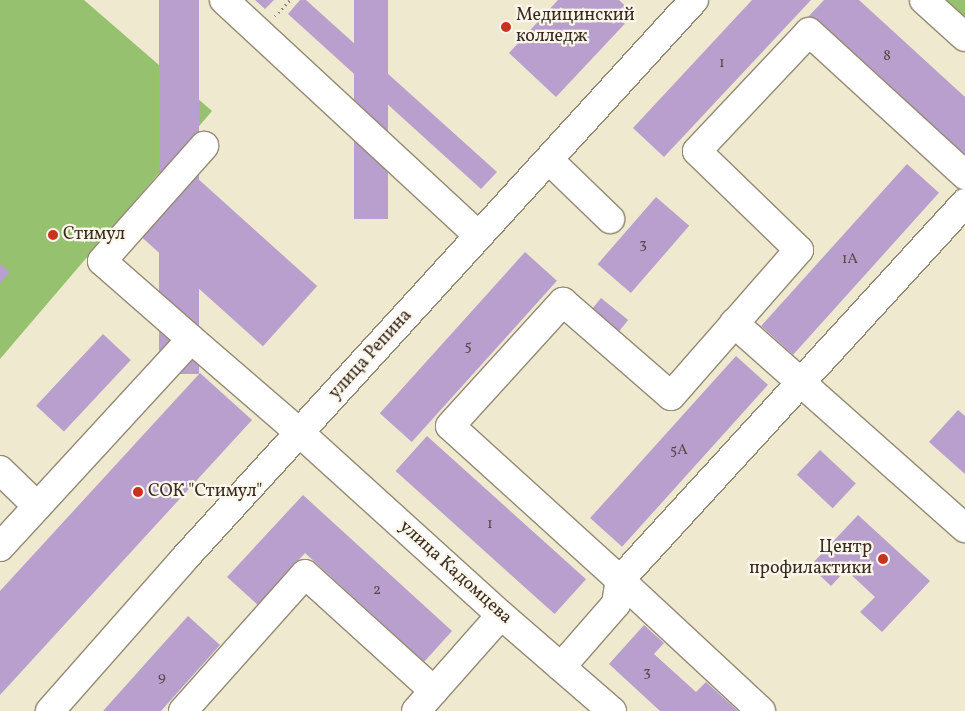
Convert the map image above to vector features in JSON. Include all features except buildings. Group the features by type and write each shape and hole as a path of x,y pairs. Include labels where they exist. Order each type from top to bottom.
{"street":[{"path":"224,0 479,236"},
{"name":"улица Репина","path":"50,711 183,560 694,0"},
{"path":"924,0 965,37"},
{"path":"761,711 450,426 563,302 671,396 799,250 697,151 809,32 965,175"},
{"name":"улица Кадомцева","path":"204,146 102,262 300,433 610,710"},
{"path":"549,160 610,218"},
{"path":"561,667 616,604 620,580 965,203"},
{"path":"734,323 965,528"},
{"path":"0,547 191,339"},
{"path":"0,470 37,506"},
{"path":"183,711 305,574 434,690"},
{"path":"416,711 502,615"}],"green space":[{"name":"Стимул","path":"0,0 84,0 212,111 0,359"},
{"path":"946,0 965,0 965,18"}],"place":[{"name":"Медицинский колледж","path":"506,27"},
{"name":"Стимул","path":"53,235"},
{"name":"СОК \"Стимул\"","path":"138,492"},
{"name":"Центр профилактики","path":"883,559"}]}
